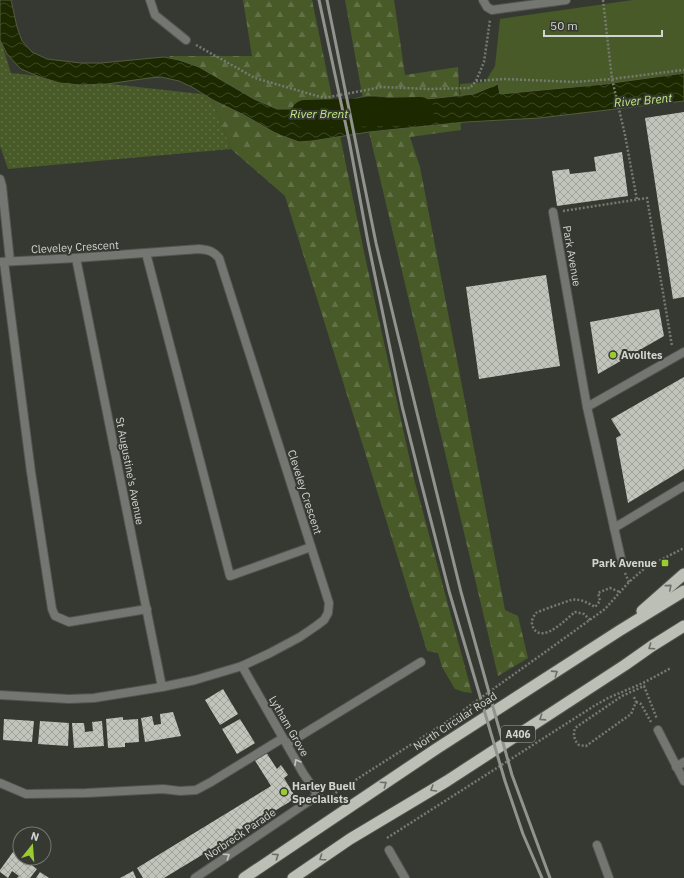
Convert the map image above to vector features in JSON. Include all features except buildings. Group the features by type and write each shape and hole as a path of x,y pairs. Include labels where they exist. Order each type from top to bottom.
{"highway":[{"path":"619,631 684,574"},
{"name":"North Circular Road","path":"244,878 436,749 684,591"},
{"name":"A406","path":"293,878 350,839 447,781 684,626"}],"street":[{"path":"150,0 155,16 186,40"},
{"path":"487,6 566,0"},
{"path":"0,180 2,186 5,262 31,472 52,609 56,616 69,622 146,609"},
{"name":"Park Avenue","path":"553,212 587,407 622,563"},
{"name":"Cleveley Crescent","path":"0,695 94,698 195,680 242,666 300,637 324,620 328,613 329,603 219,258 214,252 199,249 5,262"},
{"path":"146,253 230,576 311,547"},
{"name":"St Augustine's Avenue","path":"76,258 162,687"},
{"path":"587,407 684,352"},
{"path":"614,528 684,486"},
{"path":"0,783 26,794 163,789 180,791 196,790 285,741 421,662"},
{"name":"Lytham Grove","path":"242,666 303,773 318,795"},
{"path":"658,730 684,781"},
{"path":"676,767 684,762"},
{"name":"Norbreck Parade","path":"195,878 318,795"},
{"path":"597,845 609,878"},
{"path":"389,850 405,878"}],"path":[{"path":"603,0 612,79 638,200"},
{"path":"186,40 256,78 324,98 382,87 430,89 470,88 476,81 484,62 487,6"},
{"path":"476,81 504,79 575,82 684,70"},
{"path":"553,212 647,198 674,358"},
{"path":"318,795 332,795 339,791 451,719 605,609 629,582 645,568 684,548"},
{"path":"590,620 584,614 575,612 549,633 541,634 536,632 532,625 532,619 536,613 572,600 580,600 594,607 600,601 598,593 610,588 620,592"},
{"path":"636,702 631,714 586,746 579,746 575,741 575,728 622,696 672,668"},
{"path":"383,841 608,698 643,685"},
{"path":"643,685 658,721 658,730"},
{"path":"634,697 636,702 641,704 649,719"},
{"path":"608,698 611,703"}],"green space":[{"path":"243,0 312,0 364,252 414,479 472,693 455,689 442,667 438,653 427,651 285,196 231,149 210,95 169,56 252,56"},
{"path":"345,0 394,0 405,75 458,67 461,130 410,137 420,167 505,610 518,616 528,658 498,676 369,132"},
{"path":"633,0 684,0 684,81 461,113 460,84 485,82 495,66 500,19"},
{"path":"0,38 11,73 210,95 231,149 8,169 0,146"}],"water":[{"path":"0,0 11,0 17,27 22,41 32,52 47,59 81,63 101,63 164,57 179,60 199,67 254,99 277,109 308,109 365,96 380,96 408,101 474,94 498,84 500,94 605,84 684,73 684,101 539,118 466,122 369,132 299,142 277,134 179,81 161,77 107,84 80,85 60,83 40,77 21,69 7,54 0,40","holes":["373,106 385,106 390,108 371,115 317,124 298,122 290,118 311,118 346,113"]}],"waterway":[{"name":"River Brent","path":"305,114 420,111"}],"railway":[{"path":"319,0 349,140 368,242 402,406 421,482 449,591 505,781 523,834 542,878"},
{"path":"327,0 376,243 461,592 512,775 550,878"}],"place":[{"name":"Avolites","path":"613,355"},
{"name":"Park Avenue","path":"665,563"},
{"name":"Harley Buell Specialists","path":"284,792"}]}
